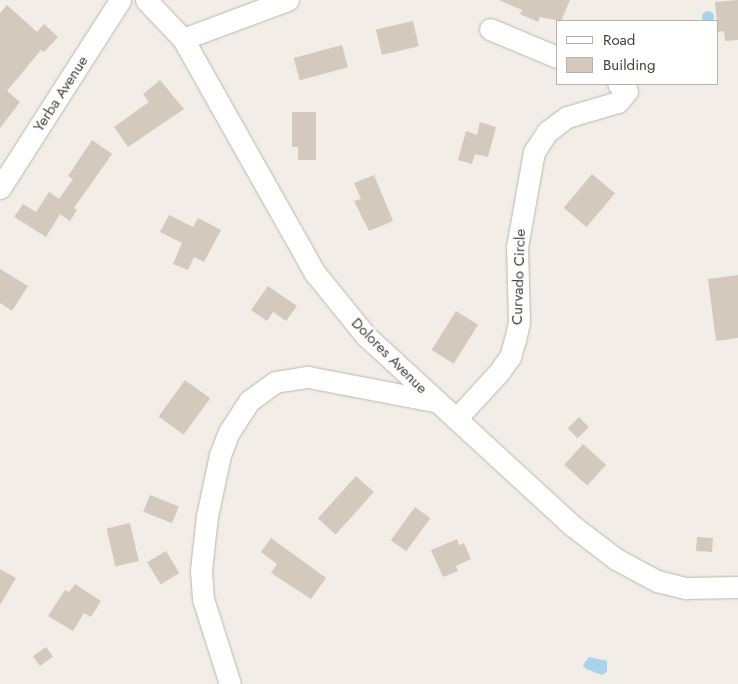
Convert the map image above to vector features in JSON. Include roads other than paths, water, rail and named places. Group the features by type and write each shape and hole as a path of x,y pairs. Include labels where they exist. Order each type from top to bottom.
{"street":[{"name":"Yerba Avenue","path":"0,188 120,0"},
{"name":"Dolores Avenue","path":"146,0 183,39 315,273 364,335 434,401 574,526 636,572 686,588 738,586"},
{"path":"183,39 288,0"},
{"path":"490,29 556,57"},
{"name":"Curvado Circle","path":"456,419 499,372 510,357 515,340 519,322 517,247 534,152 547,132 567,118 618,102 627,91 619,85"},
{"path":"230,684 203,599 201,570 206,516 220,456 229,432 249,401 275,382 308,377 434,401"}],"water":[{"path":"706,11 710,11 714,15 713,20 702,19 702,15"},
{"path":"589,657 607,661 607,672 602,675 586,669 583,665"}]}
